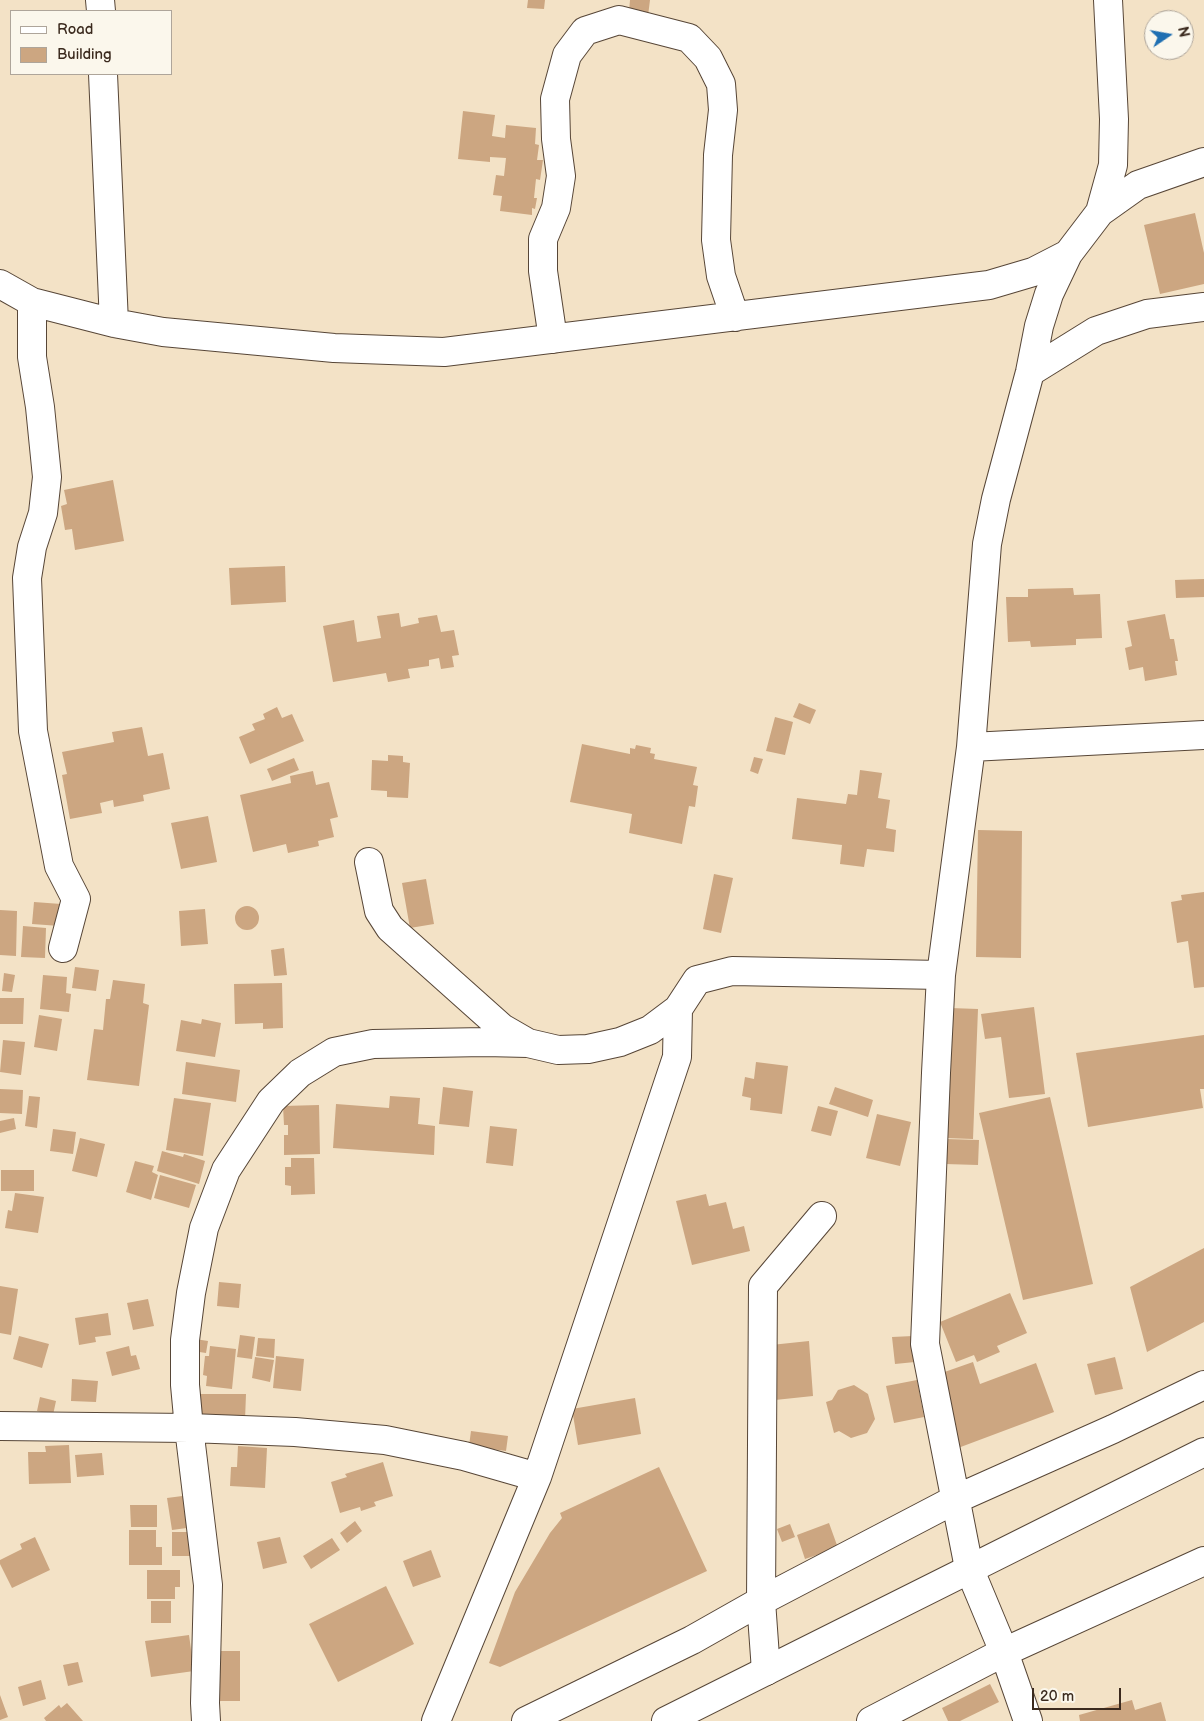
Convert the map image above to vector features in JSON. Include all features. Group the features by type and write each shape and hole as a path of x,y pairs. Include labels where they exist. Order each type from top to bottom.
{"main road":[{"path":"1100,212 1113,165 1114,119 1108,0"},
{"path":"553,339 543,271 543,239 556,208 561,176 556,139 555,99 567,56 585,30 619,20 689,38 708,58 721,84 723,110 718,155 716,240 721,276 734,317"},
{"path":"104,75 114,323"},
{"path":"1028,1721 1004,1652 969,1568 925,1344 941,975 971,747 987,544 996,499 1030,372 1039,326 1049,294 1068,254 1100,212 1138,185 1204,162"},
{"path":"0,284 32,302 114,323 162,332 334,348 444,352 989,285 1033,272 1068,254"},
{"path":"32,302 32,358 40,407 47,476 43,513 32,547 27,578 33,731 59,866 76,899 63,948"},
{"path":"1030,372 1096,331 1148,314 1204,307"},
{"path":"971,747 1204,735"},
{"path":"369,862 379,911 390,928 502,1028 528,1043"},
{"path":"206,1721 208,1585 189,1428 185,1385 185,1340 191,1293 204,1228 226,1170 271,1101 300,1073 334,1052 373,1044 528,1043 558,1050 588,1049 620,1042 650,1030 678,1009 697,980 732,971 941,975"},
{"path":"436,1721 537,1477 677,1057 678,1009"},
{"path":"766,1671 761,1601 763,1286 822,1216"},
{"path":"526,1721 692,1640 761,1601 956,1499 1204,1385"},
{"path":"0,1426 189,1428 295,1432 386,1440 464,1456 537,1477"},
{"path":"666,1721 1204,1452"},
{"path":"871,1721 1004,1652 1204,1561"}],"building":[{"path":"528,0 545,0 544,9 527,8"},
{"path":"630,0 650,0 648,16 629,12"},
{"path":"463,111 495,115 492,136 505,138 506,125 536,128 535,144 539,145 537,160 543,160 540,180 536,179 534,198 537,198 535,209 532,208 532,215 500,211 502,196 493,195 496,175 504,176 506,158 490,157 490,162 458,159"},
{"path":"1195,213 1204,253 1204,284 1160,294 1144,225"},
{"path":"113,480 124,541 75,550 72,529 65,530 61,506 67,504 64,490"},
{"path":"285,566 286,602 231,605 229,568"},
{"path":"1204,579 1204,597 1176,598 1175,580"},
{"path":"1073,588 1074,595 1100,594 1102,638 1076,639 1076,645 1031,647 1030,641 1008,642 1006,597 1028,597 1028,589"},
{"path":"399,613 401,627 419,623 418,618 437,615 441,632 454,630 459,655 452,656 454,667 441,669 439,658 429,660 429,666 408,669 410,678 388,682 386,673 333,682 323,626 354,620 357,642 381,638 377,616"},
{"path":"1165,614 1170,639 1174,639 1178,661 1175,661 1177,675 1145,681 1143,667 1129,670 1125,648 1132,646 1127,621"},
{"path":"799,703 816,710 810,724 793,717"},
{"path":"277,707 282,718 292,714 304,741 250,764 239,737 255,730 252,724 265,719 263,714"},
{"path":"775,717 793,722 785,755 766,751"},
{"path":"142,727 148,756 163,753 170,789 143,795 144,801 114,807 113,800 100,803 102,813 70,819 62,775 67,774 62,752 114,742 112,732"},
{"path":"582,744 630,754 630,748 635,749 636,745 651,748 650,753 655,754 654,759 697,767 693,785 698,786 695,807 689,806 682,844 629,833 632,814 570,802"},
{"path":"388,755 403,756 403,762 410,763 408,798 387,797 387,791 371,790 372,760 388,761"},
{"path":"754,757 763,759 758,774 750,771"},
{"path":"294,758 299,770 272,781 267,769"},
{"path":"860,770 882,773 878,798 890,800 886,828 896,830 894,852 867,849 864,867 840,864 842,845 792,839 797,798 846,804 848,794 857,795"},
{"path":"313,771 316,785 329,782 338,817 330,819 334,837 318,841 319,846 288,853 286,844 253,852 240,795 291,783 290,776"},
{"path":"208,816 217,862 181,869 171,823"},
{"path":"978,830 1022,831 1021,958 976,957"},
{"path":"714,874 733,878 721,933 703,929"},
{"path":"426,879 434,924 410,928 402,883"},
{"path":"1204,892 1204,987 1194,988 1188,941 1177,943 1171,902 1182,900 1181,895"},
{"path":"34,902 61,904 60,926 32,924"},
{"path":"247,906 256,909 259,918 256,927 247,930 238,927 235,918 238,909"},
{"path":"205,909 208,944 181,946 179,911"},
{"path":"0,910 17,911 16,956 0,955"},
{"path":"23,926 46,928 45,958 21,957"},
{"path":"284,948 287,975 274,976 271,950"},
{"path":"75,967 99,970 96,991 72,988"},
{"path":"4,973 15,975 12,992 2,991"},
{"path":"43,975 67,977 66,993 71,994 69,1012 40,1009"},
{"path":"113,980 145,984 143,1003 149,1005 139,1086 87,1080 94,1029 103,1030 106,999 110,999"},
{"path":"282,983 283,1028 263,1029 263,1023 235,1024 234,984"},
{"path":"0,998 24,998 23,1024 0,1024"},
{"path":"1034,1007 1045,1094 1009,1098 1001,1037 985,1039 981,1014"},
{"path":"950,1008 978,1009 973,1139 945,1138"},
{"path":"39,1015 62,1019 57,1051 34,1047"},
{"path":"202,1019 221,1023 215,1057 176,1051 181,1020 201,1024"},
{"path":"1204,1035 1204,1089 1200,1089 1203,1108 1088,1127 1076,1053"},
{"path":"3,1040 25,1042 21,1075 0,1072"},
{"path":"186,1062 240,1070 236,1102 182,1094"},
{"path":"756,1062 788,1066 782,1114 750,1110 751,1098 742,1096 745,1077 754,1079"},
{"path":"443,1087 473,1091 469,1127 439,1124"},
{"path":"835,1087 873,1100 868,1117 829,1104"},
{"path":"0,1089 23,1090 22,1114 0,1113"},
{"path":"29,1096 40,1097 37,1128 25,1126"},
{"path":"390,1096 420,1098 418,1124 435,1126 434,1155 333,1148 336,1104 389,1108"},
{"path":"1050,1097 1093,1284 1023,1300 979,1113"},
{"path":"174,1098 211,1103 203,1156 166,1150"},
{"path":"319,1105 320,1154 284,1155 284,1135 288,1135 288,1125 284,1125 283,1106"},
{"path":"818,1106 838,1111 831,1136 811,1131"},
{"path":"877,1114 911,1122 900,1166 866,1158"},
{"path":"14,1118 16,1129 0,1133 0,1121"},
{"path":"490,1126 517,1129 513,1166 486,1163"},
{"path":"53,1129 76,1132 73,1154 50,1151"},
{"path":"80,1138 105,1144 97,1177 72,1171"},
{"path":"946,1139 979,1140 978,1165 945,1164"},
{"path":"162,1151 183,1157 184,1154 205,1161 199,1184 157,1171"},
{"path":"291,1158 314,1158 315,1194 291,1195 291,1186 285,1185 285,1167 291,1167"},
{"path":"135,1161 154,1166 152,1172 158,1175 151,1200 126,1192"},
{"path":"1,1170 34,1170 34,1191 1,1191"},
{"path":"160,1175 196,1185 189,1208 154,1198"},
{"path":"15,1193 44,1197 38,1233 5,1228 8,1210 12,1211"},
{"path":"706,1194 709,1206 726,1202 733,1229 744,1226 750,1251 692,1265 676,1201"},
{"path":"1204,1248 1204,1322 1147,1352 1130,1287"},
{"path":"219,1282 241,1284 239,1308 217,1306"},
{"path":"0,1286 18,1289 11,1335 0,1333"},
{"path":"1010,1293 1027,1333 997,1346 1000,1352 977,1362 974,1355 956,1362 940,1322"},
{"path":"148,1299 154,1326 133,1330 127,1303"},
{"path":"108,1313 111,1335 95,1337 96,1342 79,1345 75,1318"},
{"path":"240,1335 255,1337 252,1359 237,1357"},
{"path":"19,1336 49,1344 42,1368 13,1359"},
{"path":"913,1336 915,1362 895,1364 892,1337"},
{"path":"258,1338 275,1339 274,1358 256,1356"},
{"path":"195,1339 208,1341 206,1353 193,1351"},
{"path":"809,1341 813,1396 775,1400 771,1345"},
{"path":"129,1346 131,1356 136,1355 140,1369 112,1376 106,1352"},
{"path":"210,1346 236,1349 232,1389 206,1386 207,1376 203,1375 205,1356 209,1356"},
{"path":"276,1356 304,1359 301,1391 273,1388"},
{"path":"255,1357 274,1360 270,1382 252,1378"},
{"path":"1115,1357 1123,1389 1095,1395 1087,1364"},
{"path":"973,1362 980,1384 1036,1363 1054,1412 958,1448 936,1375"},
{"path":"72,1379 98,1381 96,1402 71,1401"},
{"path":"917,1380 924,1417 894,1423 886,1386"},
{"path":"854,1385 868,1394 875,1419 867,1433 851,1438 839,1431 834,1433 826,1402 832,1400 838,1390"},
{"path":"198,1394 246,1394 245,1420 198,1420"},
{"path":"40,1397 56,1401 53,1415 37,1411"},
{"path":"635,1398 641,1434 578,1445 572,1409"},
{"path":"471,1431 508,1436 506,1451 469,1446"},
{"path":"69,1445 71,1483 29,1484 28,1452 46,1452 45,1446"},
{"path":"238,1446 267,1448 265,1488 230,1486 231,1467 237,1467"},
{"path":"102,1453 104,1475 77,1477 75,1455"},
{"path":"383,1462 393,1496 374,1502 376,1506 361,1511 360,1507 340,1513 331,1482 347,1477 345,1474"},
{"path":"659,1467 707,1571 500,1667 489,1663 515,1592 550,1533 562,1518 560,1513"},
{"path":"190,1495 194,1527 172,1530 167,1498"},
{"path":"130,1505 157,1505 157,1527 131,1527"},
{"path":"355,1521 362,1531 347,1543 340,1533"},
{"path":"829,1523 838,1548 805,1559 797,1535"},
{"path":"790,1524 795,1537 782,1542 777,1529"},
{"path":"129,1530 156,1530 156,1547 162,1547 162,1565 129,1565"},
{"path":"172,1532 192,1532 192,1556 172,1556"},
{"path":"35,1537 50,1570 12,1588 0,1564 0,1560 22,1549 20,1544"},
{"path":"280,1537 287,1563 263,1569 257,1542"},
{"path":"332,1538 340,1550 311,1569 303,1556"},
{"path":"431,1550 441,1577 413,1587 403,1561"},
{"path":"147,1570 180,1570 180,1587 175,1587 175,1599 147,1599"},
{"path":"386,1586 414,1644 338,1682 309,1624"},
{"path":"151,1601 171,1601 171,1623 151,1623"},
{"path":"189,1635 194,1671 151,1677 145,1641"},
{"path":"214,1651 240,1651 240,1701 214,1701"},
{"path":"78,1662 83,1682 68,1686 63,1665"},
{"path":"41,1680 46,1699 23,1706 18,1687"},
{"path":"990,1684 999,1702 960,1721 948,1721 942,1708"},
{"path":"0,1695 8,1717 0,1720"},
{"path":"1132,1700 1135,1710 1161,1702 1166,1721 1080,1721 1079,1715"},
{"path":"67,1703 83,1721 46,1721 44,1718 59,1705 61,1708"}]}
